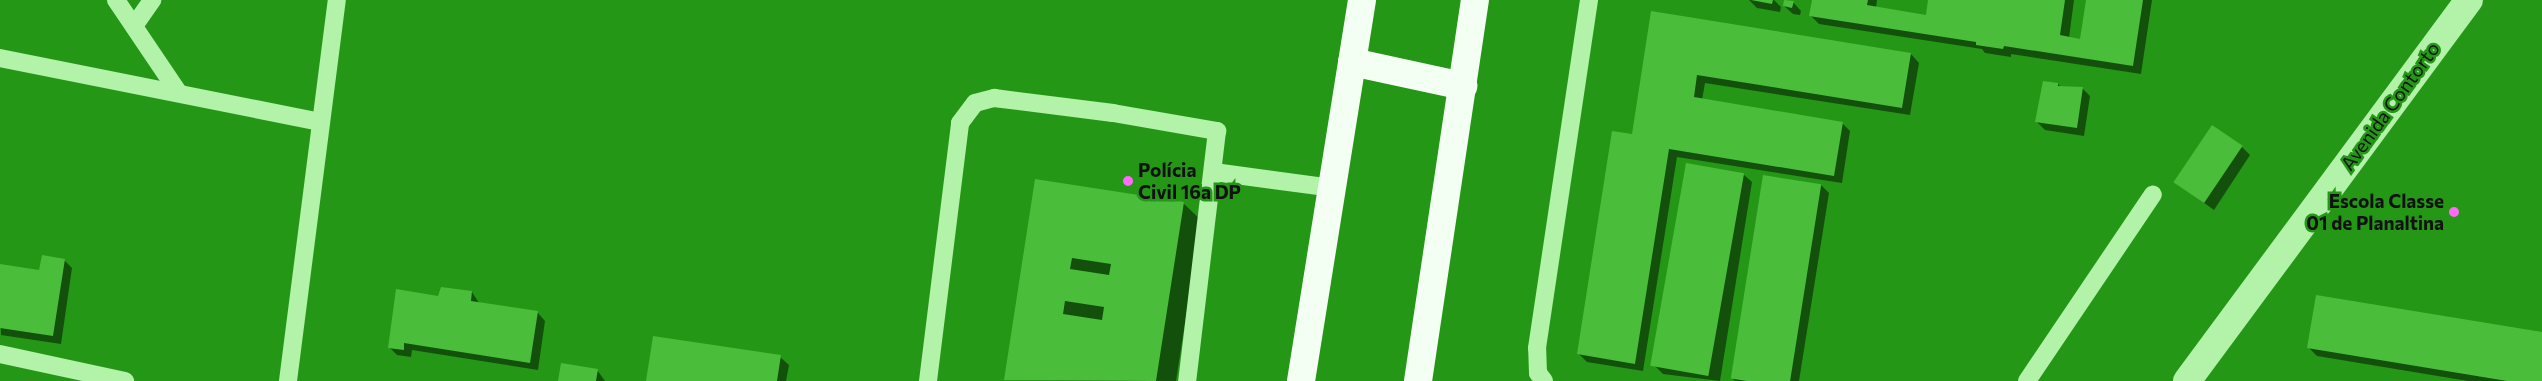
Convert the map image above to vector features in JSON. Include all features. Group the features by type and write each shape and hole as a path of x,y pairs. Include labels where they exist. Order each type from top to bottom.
{"main road":[{"path":"1301,381 1362,0"},
{"path":"1418,381 1464,86 1475,0"},
{"path":"1352,62 1464,86"}],"street":[{"name":"Avenida Contorto","path":"2187,381 2469,0"}],"lane":[{"path":"116,0 178,92"},
{"path":"134,26 152,0"},
{"path":"288,381 337,0"},
{"path":"1544,381 1538,373 1537,348 1589,0"},
{"path":"0,58 178,92 320,122"},
{"path":"928,381 960,123 975,103 994,98 1113,113 1217,131 1214,172 1187,381"},
{"path":"1214,172 1332,188"},
{"path":"2027,381 2153,194"},
{"path":"0,354 125,381"}],"building":[{"path":"1751,0 1773,0 1772,4"},
{"path":"1784,0 1794,1 1792,8 1783,6"},
{"path":"1812,0 1868,0 1867,5 1926,15 1928,0 2065,0 2060,35 2080,39 2086,0 2143,0 2133,66 2004,46 2003,49 1976,45 1976,42 1809,16"},
{"path":"1651,11 1911,53 1902,108 1697,75 1694,97 1843,122 1834,176 1669,149 1635,364 1577,354 1612,131 1632,134"},
{"path":"2043,81 2058,83 2058,86 2083,87 2077,128 2035,122"},
{"path":"2212,125 2243,146 2204,203 2173,182"},
{"path":"1686,163 1744,173 1708,376 1650,366"},
{"path":"1763,175 1821,184 1790,381 1747,381 1731,378"},
{"path":"1035,179 1184,202 1156,381 1004,380","holes":["1072,258 1111,264 1109,275 1070,269","1065,301 1104,307 1102,320 1063,314"]},
{"path":"42,255 65,259 53,336 0,328 0,264 39,270"},
{"path":"441,287 472,291 471,301 538,311 530,363 404,343 404,350 388,348 396,289 438,296"},
{"path":"2316,295 2542,332 2542,381 2507,381 2307,348"},
{"path":"653,336 781,355 777,381 646,381"},
{"path":"561,363 598,369 596,381 558,381"}],"place":[{"name":"Polícia Civil 16a DP","path":"1128,181"},
{"name":"Escola Classe 01 de Planaltina","path":"2454,212"}]}
